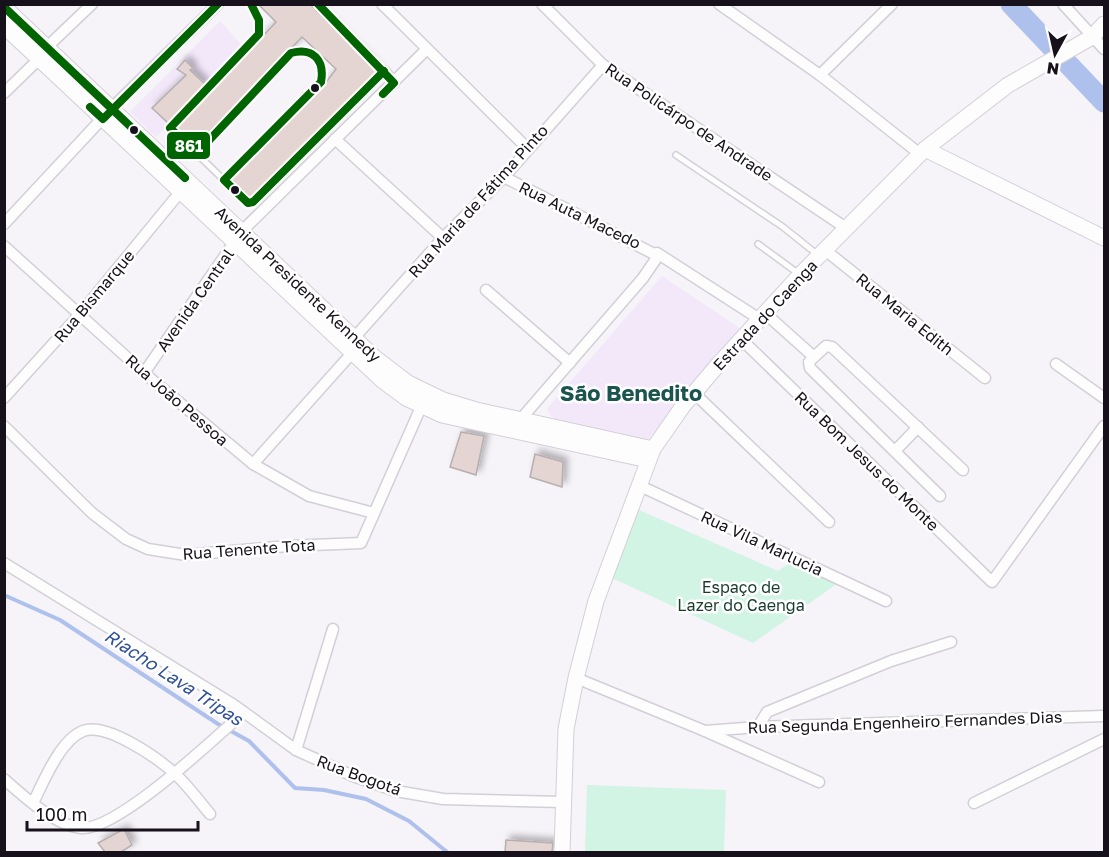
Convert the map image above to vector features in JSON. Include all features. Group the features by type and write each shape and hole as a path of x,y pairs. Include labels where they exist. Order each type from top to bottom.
{"main road":[{"name":"Avenida Presidente Kennedy","path":"4,7 43,53 354,345 383,381 421,406 466,422 651,455"},
{"name":"Avenida Presidente Kennedy","path":"4,26 43,53"},
{"name":"Estrada do Caenga","path":"562,852 566,729 576,678 596,601 651,455 694,393 800,275 923,152 1008,85 1100,30"},
{"name":"Avenida Presidente Kennedy","path":"107,114 181,191 238,237"},
{"path":"923,152 1104,238"},
{"name":"Avenida Presidente Kennedy","path":"354,345 408,383 443,400 651,455"}],"street":[{"path":"4,93 92,4"},
{"path":"4,224 107,114 218,4"},
{"path":"382,4 527,148"},
{"name":"Rua Policárpo de Andrade","path":"542,4 603,65 846,228"},
{"path":"719,4 820,75 923,152"},
{"path":"820,75 892,4"},
{"path":"1063,4 1100,30 1104,49"},
{"name":"Avenida Central","path":"144,373 238,237 426,50"},
{"name":"Rua Maria de Fátima Pinto","path":"253,464 443,238 504,177 527,148 603,65"},
{"path":"384,71 394,82"},
{"path":"335,139 443,238"},
{"name":"Rua Auta Macedo","path":"504,177 657,253 764,317 814,357"},
{"name":"Rua Bismarque","path":"4,398 80,314 181,191"},
{"name":"Rua João Pessoa","path":"4,246 144,373 253,464 309,496 374,513"},
{"name":"Rua Auta Macedo","path":"520,420 643,278 654,264 657,253"},
{"name":"Rua Maria Edith","path":"822,253 985,378"},
{"path":"486,290 570,363"},
{"name":"Rua Bom Jesus do Monte","path":"742,340 992,582 1101,439"},
{"path":"940,495 810,368 809,362 826,346 832,346 963,470"},
{"path":"1056,364 1104,398"},
{"path":"694,393 829,522"},
{"path":"374,513 421,406"},
{"name":"Rua Tenente Tota","path":"4,426 92,513 126,539 148,549 186,555 288,546 361,543 374,513"},
{"path":"1101,439 1104,426"},
{"path":"895,451 918,427"},
{"name":"Rua Vila Marlucia","path":"638,485 886,602"},
{"name":"Rua Bogotá","path":"4,563 242,711 296,750 353,776 396,791 443,799 562,802"},
{"path":"296,750 333,629"},
{"path":"758,727 767,712 891,661 951,642"},
{"name":"Rua Segunda Engenheiro Fernandes Dias","path":"576,678 705,731 819,782"},
{"path":"4,779 33,803 76,828 93,828 141,799 231,724 242,711"},
{"name":"Rua Segunda Engenheiro Fernandes Dias","path":"705,731 758,727 1104,716"},
{"path":"33,803 55,761 72,739 82,732 93,729 137,746 174,773 210,814"},
{"path":"974,803 1104,739"}],"lane":[{"path":"251,4 259,20 259,34 171,124 170,128 248,203 253,202 384,71 318,4"},
{"path":"195,152 199,151 291,53 304,50 317,56 324,68 321,82 224,180"},
{"path":"676,156 822,253"},
{"path":"758,244 800,275"}],"shaded area":[{"path":"220,21 243,47 156,137 130,112"},
{"path":"662,276 744,331 648,439 559,421 550,415 547,409"}],"green space":[{"name":"Espaço de Lazer do Caenga","path":"639,510 778,571 792,561 838,583 753,643 612,578"},
{"path":"587,785 726,790 724,852 585,852"}],"building":[{"path":"258,4 310,4 377,71 250,198 231,180 324,85 336,69 302,37 196,146 177,128 276,22"},
{"path":"185,60 193,68 190,70 205,84 168,123 152,108 186,75 177,69"},
{"path":"461,432 484,436 476,475 450,467"},
{"path":"535,454 563,462 562,487 530,477"},
{"path":"124,829 132,845 121,852 105,852 98,843"},
{"path":"506,840 553,843 552,852 505,852"}],"waterway":[{"path":"1011,4 1104,102"},
{"name":"Riacho Lava Tripas","path":"4,595 60,620 218,724 249,741 295,788 324,790 366,799 409,821 447,852"}],"transit line":[{"name":"861","path":"90,107 103,119 218,4"},
{"name":"861","path":"251,4 259,20 259,34 170,128 195,152 199,151 291,53 306,52 316,57 321,67 321,82 224,180 248,203 253,202 384,71"},
{"name":"861","path":"318,4 394,83 383,94"},
{"name":"861","path":"4,7 185,178"}],"district":[{"name":"São Benedito","path":"631,392"}]}
